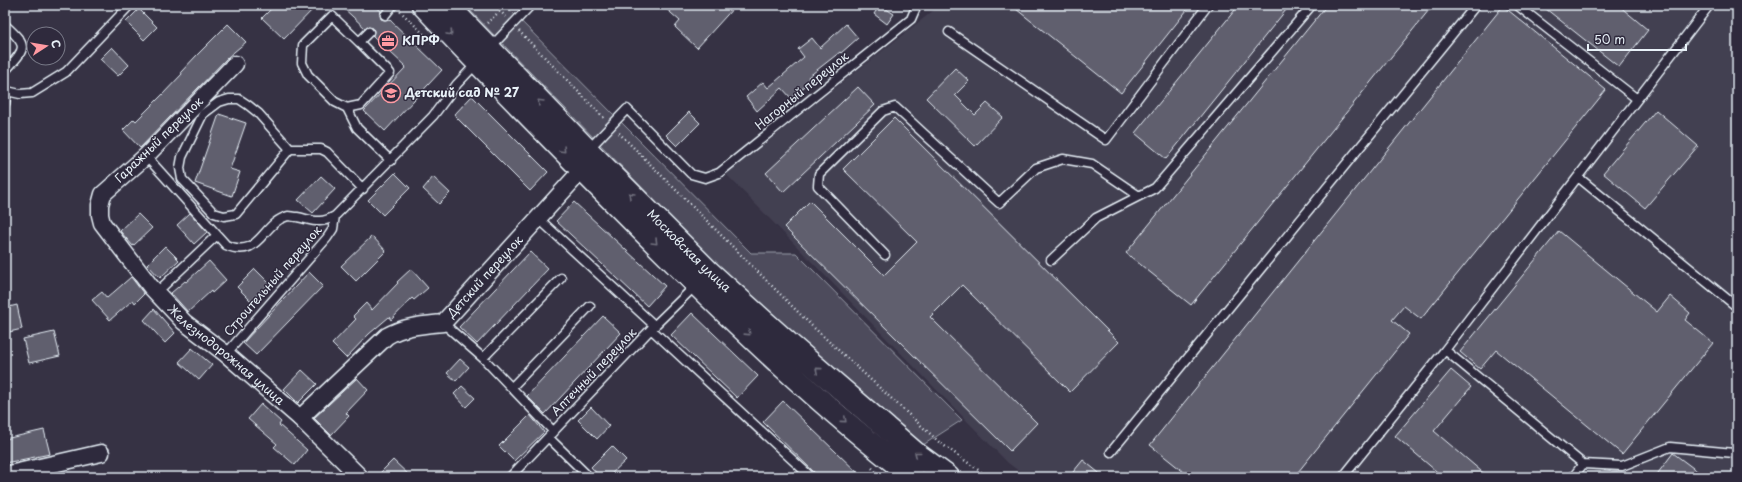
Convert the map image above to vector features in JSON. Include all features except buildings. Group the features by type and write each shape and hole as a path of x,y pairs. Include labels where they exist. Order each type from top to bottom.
{"main road":[{"name":"Московская улица","path":"423,5 483,56 584,160 697,285 775,360 903,474"},
{"name":"Московская улица","path":"447,5 483,56"},
{"name":"Московская улица","path":"584,160 790,346 914,452 948,477"}],"street":[{"name":"Гаражный переулок","path":"102,223 100,205 103,194 146,156 235,64"},
{"name":"Детский переулок","path":"300,418 387,336 397,330 412,326 443,323 538,218 584,160"},
{"name":"Железнодорожная улица","path":"102,223 156,292 184,322 226,354 300,418 360,477"},
{"path":"5,475 101,453"}],"lane":[{"path":"5,104 6,90 20,94 32,93 66,72 130,5"},
{"path":"384,15 394,5"},
{"name":"Строительный переулок","path":"226,354 327,238 333,229 335,216 433,116 457,84 531,5"},
{"name":"Нагорный переулок","path":"611,125 627,109 690,174 705,178 719,172 911,19 917,5"},
{"path":"949,32 1106,140 1208,5"},
{"path":"1051,260 1096,218 1155,188 1312,5"},
{"path":"1111,452 1476,5"},
{"path":"1517,5 1637,99"},
{"path":"1344,477 1445,350 1578,177 1708,7 1706,5"},
{"path":"347,108 361,105 390,73 332,16 304,45 302,62 308,75 335,102 347,108 357,128 390,161"},
{"path":"5,25 20,38 22,45 20,54 5,71"},
{"path":"359,42 369,32"},
{"path":"290,149 236,214 224,216 214,213 182,179 180,168 182,157 203,114 210,107 229,99 238,99 248,105 290,149 321,149 327,152 363,189"},
{"path":"885,255 818,186 819,174 883,111 895,107 999,203 1036,168 1063,159 1092,164 1139,196"},
{"path":"584,160 611,125"},
{"path":"146,156 217,235 226,244 234,248 242,249 255,244 276,222 288,216 316,222 326,222 335,216"},
{"path":"1578,177 1737,307"},
{"path":"538,218 811,477"},
{"path":"156,292 217,235"},
{"path":"483,358 561,278"},
{"name":"Аптечный переулок","path":"510,477 653,328 697,285"},
{"path":"512,387 590,306"},
{"path":"443,323 483,358 512,387 551,435 589,477"},
{"path":"1445,350 1583,464 1622,466 1670,447 1734,453 1737,449"},
{"path":"1573,477 1583,464"}],"path":[{"path":"494,5 611,125 812,326 939,442 988,477"},
{"path":"486,25 500,11"}],"shaded area":[{"path":"465,5 505,5 751,253 796,253 962,420 923,445 723,271"},
{"path":"936,5 1737,5 1737,477 1027,477 1008,463 726,174 934,10"}],"place":[{"name":"КПРФ","path":"388,41"},
{"name":"Детский сад № 27","path":"391,93"}]}
